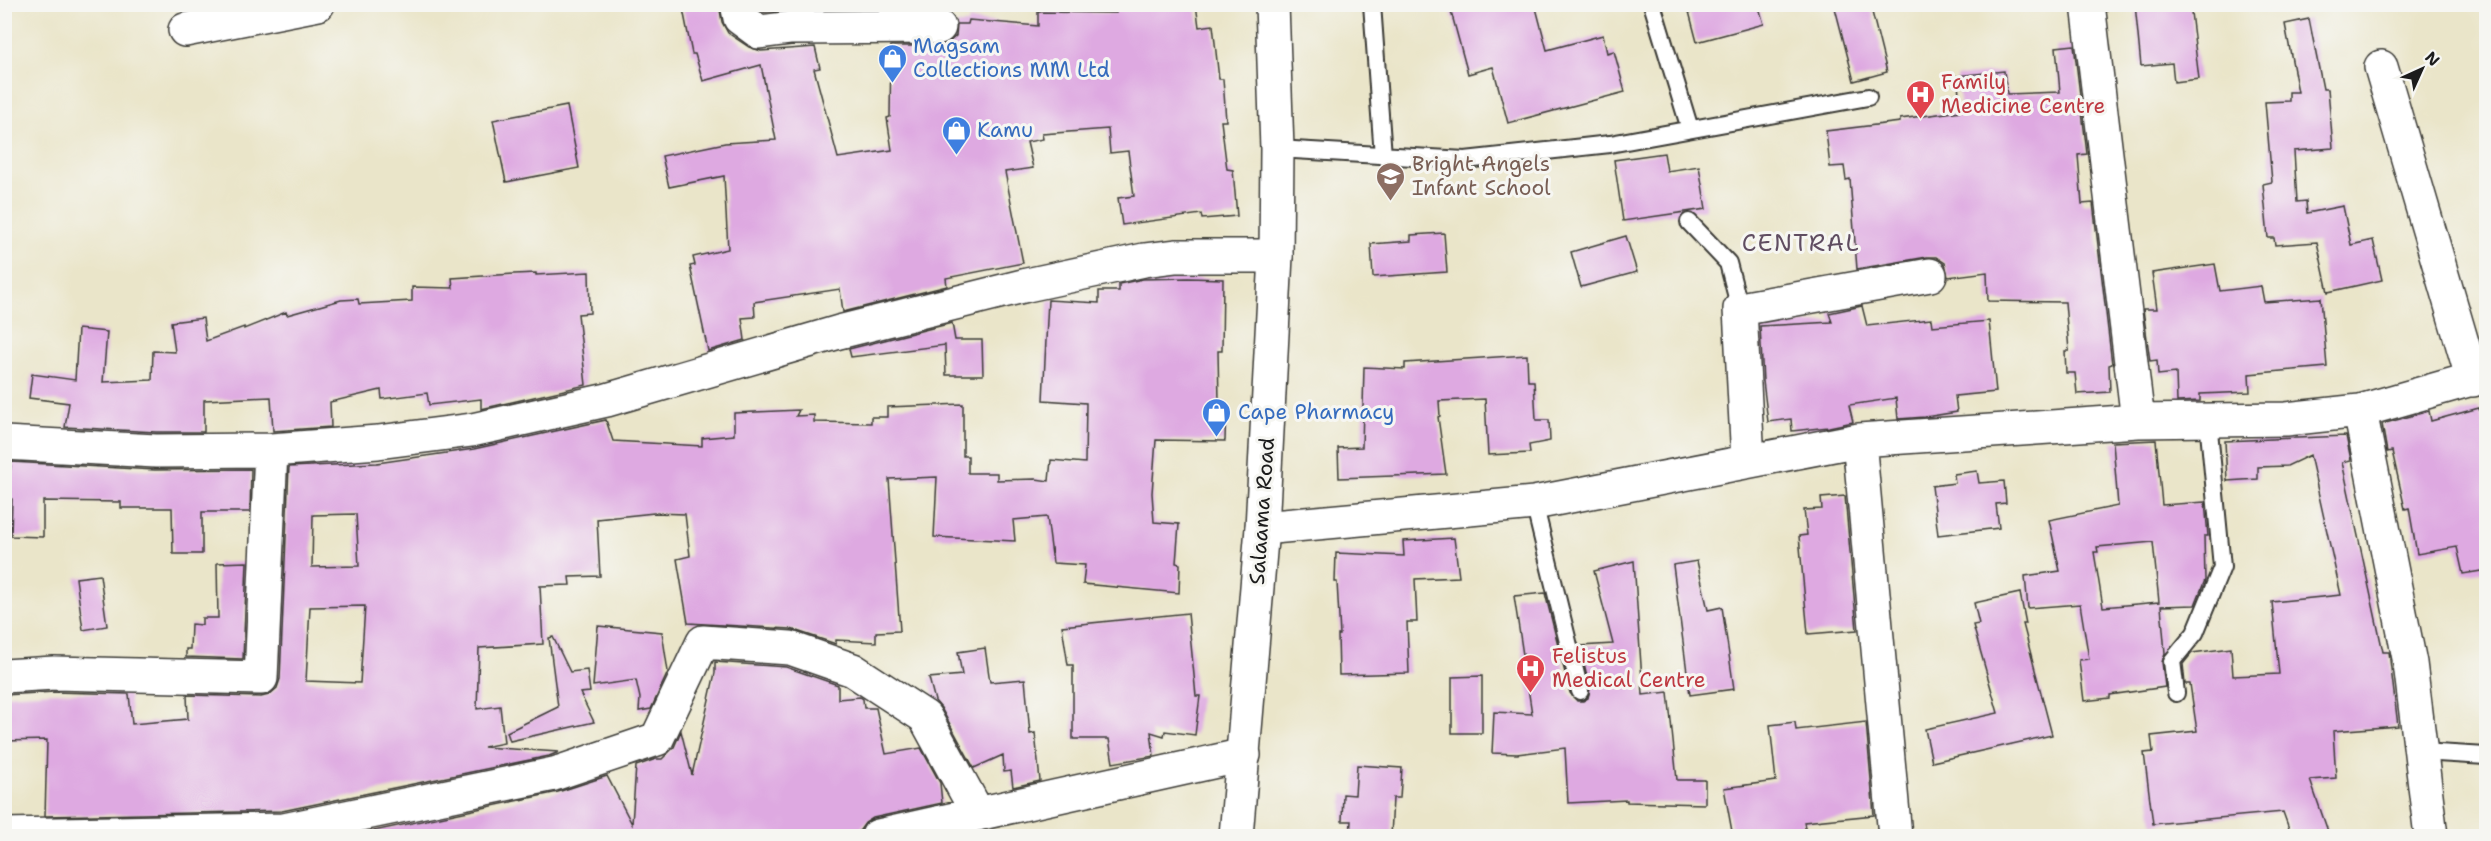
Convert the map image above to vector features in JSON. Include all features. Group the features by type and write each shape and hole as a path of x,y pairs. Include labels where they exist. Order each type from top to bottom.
{"street":[{"path":"184,30 318,4"},
{"path":"737,4 740,18 759,32 791,28 939,27"},
{"name":"Salaama Road","path":"1236,837 1262,528 1276,256 1277,149 1272,4"},
{"path":"2088,4 2138,421"},
{"path":"1262,528 1533,502 1859,440 2138,421 2286,418 2360,411 2480,378 2381,67"},
{"path":"4,443 156,451 271,450 378,442 472,430 617,397 850,330 1027,285 1144,260 1176,256 1276,256"},
{"path":"1748,461 1740,309 1930,275"},
{"path":"2360,411 2410,663 2431,837"},
{"path":"1859,440 1888,836"},
{"path":"4,676 54,673 261,678 271,450"},
{"path":"4,835 284,830 554,774 657,739 703,642 790,648 853,670 925,717 978,814"},
{"path":"878,837 1244,755"}],"lane":[{"path":"1372,4 1383,156"},
{"path":"1652,4 1690,129"},
{"path":"1277,149 1465,160 1610,144 1868,97"},
{"path":"1689,222 1728,263 1740,309"},
{"path":"2176,693 2172,661 2194,633 2222,567 2208,420"},
{"path":"1533,502 1580,691"},
{"path":"2421,752 2487,756"}],"building":[{"path":"682,4 719,4 722,22 728,33 749,47 761,51 815,47 820,68 814,69 838,158 892,150 887,118 890,117 891,46 939,46 948,43 956,36 957,24 968,24 969,20 1038,26 1038,12 1116,13 1116,4 1196,4 1199,27 1213,25 1219,79 1223,79 1226,121 1221,121 1227,169 1233,170 1237,216 1202,219 1201,214 1122,225 1118,198 1134,196 1128,151 1110,153 1108,129 1042,134 1043,139 1027,142 1033,168 1005,172 1023,263 946,278 947,286 843,312 840,289 754,302 755,317 742,318 745,340 708,351 690,266 695,265 693,257 728,249 724,176 669,187 662,156 725,143 776,140 761,65 703,81 695,54 692,54"},
{"path":"756,4 806,4 807,9 764,12"},
{"path":"886,4 921,4 922,8 887,9"},
{"path":"1449,4 1535,4 1547,50 1603,35 1607,53 1614,51 1625,92 1508,123 1493,67 1468,74"},
{"path":"1687,4 1758,4 1764,24 1697,42"},
{"path":"1834,4 1870,4 1887,72 1854,81"},
{"path":"2135,4 2190,4 2199,79 2174,82 2172,63 2141,66"},
{"path":"2309,19 2323,89 2328,89 2333,148 2294,151 2297,202 2306,201 2307,213 2343,206 2351,245 2373,240 2382,280 2328,292 2317,242 2275,245 2274,238 2268,238 2263,184 2272,182 2265,102 2289,101 2289,92 2298,92 2285,24"},
{"path":"2074,45 2087,154 2078,155 2082,204 2093,203 2112,364 2109,365 2110,392 2077,394 2075,373 2066,373 2065,351 2069,351 2065,302 1988,301 1987,272 1948,277 1945,263 1936,257 1857,269 1850,179 1846,180 1844,166 1830,167 1826,131 1900,122 1900,119 1961,111 1957,76 2004,71 2007,94 2060,92 2056,47"},
{"path":"567,106 579,168 506,182 493,120"},
{"path":"1664,153 1667,171 1699,166 1706,209 1623,221 1614,160"},
{"path":"1444,233 1447,272 1373,277 1371,244 1411,241 1411,235"},
{"path":"1626,236 1637,272 1581,287 1571,252"},
{"path":"2215,264 2220,291 2261,286 2264,302 2321,298 2327,367 2249,374 2250,392 2200,394 2200,401 2177,402 2176,373 2158,375 2157,360 2150,361 2143,309 2157,309 2152,273"},
{"path":"589,272 590,313 578,314 586,385 481,409 481,399 429,405 427,393 382,399 381,390 330,402 331,427 273,431 271,397 204,400 204,432 156,432 65,427 69,403 29,398 32,374 75,380 78,329 107,332 103,382 152,380 153,351 175,352 171,322 203,318 206,341 286,312 287,315 341,300 358,299 359,304 412,301 412,287 453,288 452,278"},
{"path":"1143,279 1223,279 1222,351 1218,351 1219,402 1226,402 1225,441 1156,440 1152,493 1154,522 1179,524 1176,563 1180,564 1179,593 1083,584 1085,565 1053,563 1047,517 1013,520 1015,541 934,537 937,477 889,479 900,631 876,632 876,642 836,640 836,644 791,629 688,623 677,559 690,556 685,514 654,513 597,519 600,576 569,577 570,585 540,586 543,644 479,648 477,709 500,706 504,743 484,747 559,752 549,756 282,811 45,816 47,740 4,741 4,695 54,692 129,694 132,724 188,719 187,695 261,697 269,695 277,688 280,679 289,467 377,463 474,449 606,420 613,441 702,446 702,438 734,435 734,413 799,410 796,416 814,415 814,422 871,423 871,417 887,417 887,407 963,404 963,456 968,456 968,473 997,473 997,480 1049,481 1051,460 1085,463 1086,403 1043,400 1048,300 1099,303 1099,291 1119,291 1119,284","holes":["356,514 359,566 312,567 313,515","365,606 360,683 306,681 310,607"]},
{"path":"1862,306 1867,326 1931,319 1932,326 1989,321 1996,392 1955,396 1957,412 1925,417 1898,419 1896,398 1849,405 1853,422 1829,427 1792,431 1791,419 1768,422 1760,326 1832,322 1829,313"},
{"path":"952,323 955,340 982,340 983,375 946,375 945,345 851,357 849,349"},
{"path":"1527,355 1528,381 1534,381 1536,420 1549,420 1550,441 1529,445 1530,453 1488,455 1485,399 1439,401 1440,416 1438,417 1446,474 1339,478 1338,448 1362,447 1364,367 1405,369 1405,363"},
{"path":"2479,408 2487,438 2487,570 2463,574 2457,547 2417,554 2409,508 2405,509 2392,451 2387,452 2382,424 2429,411 2431,421"},
{"path":"2346,436 2351,460 2342,462 2383,652 2389,652 2398,726 2333,731 2336,778 2310,780 2330,837 2292,837 2283,812 2153,824 2144,753 2153,752 2151,736 2197,731 2190,684 2185,684 2183,664 2192,653 2231,648 2233,676 2279,674 2272,602 2341,595 2310,455 2287,466 2258,467 2258,479 2227,481 2225,441"},
{"path":"2156,440 2162,505 2205,502 2208,536 2204,536 2205,580 2195,605 2161,606 2165,687 2084,701 2079,660 2089,659 2080,604 2028,608 2025,576 2060,571 2049,520 2118,506 2113,442","holes":["2153,542 2159,602 2103,607 2094,552 2098,552 2097,547"]},
{"path":"11,462 155,470 251,469 250,512 202,512 202,554 173,554 172,508 121,508 121,502 43,501 43,537 11,536 12,499 8,498"},
{"path":"1977,471 1979,483 2004,481 2006,503 1996,504 1999,528 1938,535 1932,486 1955,483 1954,474"},
{"path":"1845,496 1857,630 1808,634 1799,536 1807,535 1804,510 1822,509 1821,498"},
{"path":"1454,538 1459,577 1415,579 1417,622 1407,622 1409,673 1339,675 1338,635 1340,635 1337,582 1335,582 1336,553 1404,556 1403,541"},
{"path":"1634,561 1643,695 1668,692 1677,780 1705,780 1705,804 1627,802 1627,800 1568,803 1565,748 1517,754 1492,753 1494,712 1532,714 1514,596 1545,593 1570,693 1577,701 1583,701 1588,698 1590,689 1580,646 1613,644 1594,571"},
{"path":"1697,561 1708,610 1722,607 1734,689 1690,695 1673,565"},
{"path":"247,562 243,659 186,657 186,649 190,649 191,624 202,625 202,618 218,618 217,563"},
{"path":"100,575 107,626 83,630 76,578"},
{"path":"2020,593 2026,624 2023,624 2052,735 1932,762 1925,729 1998,713 1973,625 1979,624 1974,603"},
{"path":"1188,613 1196,696 1200,696 1195,735 1165,731 1164,736 1151,732 1154,756 1113,763 1109,739 1073,739 1073,665 1068,665 1062,626"},
{"path":"598,626 662,632 668,672 651,709 639,711 640,698 636,680 593,686"},
{"path":"553,637 570,672 587,670 590,692 580,693 594,722 510,741 507,732 558,707 549,638"},
{"path":"985,648 990,682 1025,679 1030,734 1035,733 1040,781 1013,787 1011,771 1004,772 1003,755 974,768 935,701 929,678 962,675 958,652"},
{"path":"715,662 786,667 838,685 838,699 860,697 863,699 864,708 876,708 886,754 921,748 940,783 942,803 873,818 860,830 860,837 592,837 591,831 547,837 369,837 369,832 558,792 607,776 632,824 636,766 662,759 674,747 681,731 692,775 715,673"},
{"path":"1482,676 1482,733 1452,733 1452,677"},
{"path":"1795,722 1796,730 1866,722 1874,815 1804,822 1806,834 1733,837 1724,788 1776,781 1770,725"},
{"path":"1357,765 1402,768 1400,798 1393,798 1391,837 1350,837 1351,821 1342,821 1343,794 1355,795"}],"place":[{"name":"Magsam Collections MM Ltd","path":"892,84"},
{"name":"Family Medicine Centre","path":"1920,120"},
{"name":"Kamu","path":"956,156"},
{"name":"Bright Angels Infant School","path":"1391,202"},
{"name":"Cape Pharmacy","path":"1217,438"},
{"name":"Felistus Medical Centre","path":"1531,694"}],"district":[{"name":"CENTRAL","path":"1801,243"}]}
